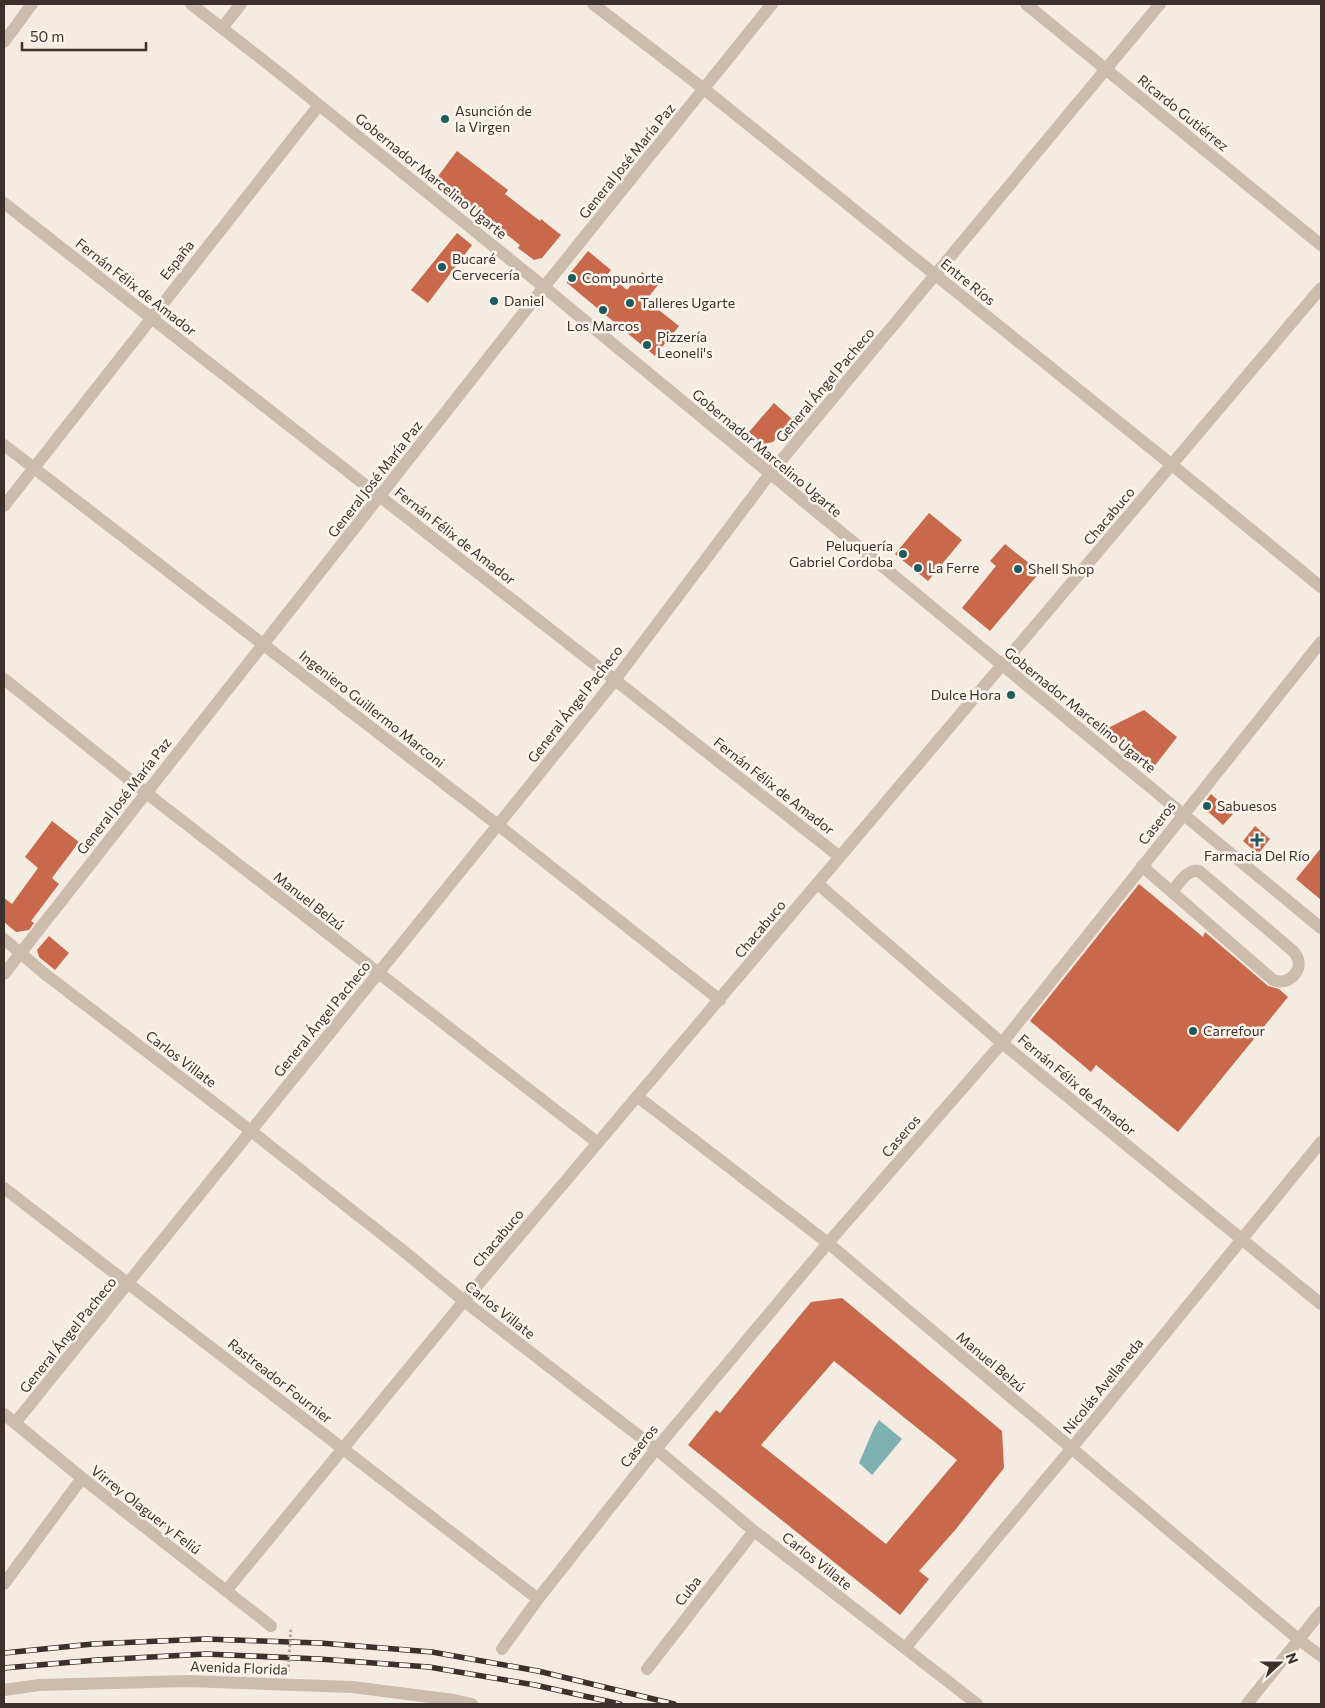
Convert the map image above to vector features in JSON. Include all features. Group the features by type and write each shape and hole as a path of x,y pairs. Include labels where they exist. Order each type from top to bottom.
{"street":[{"path":"4,42 32,4"},
{"name":"Gobernador Marcelino Ugarte","path":"191,4 544,287 1321,928"},
{"path":"222,28 240,4"},
{"name":"Entre Ríos","path":"593,4 704,89 1321,587"},
{"name":"General José María Paz","path":"4,974 145,792 380,497 544,287 772,4"},
{"name":"Ricardo Gutiérrez","path":"1026,4 1321,245"},
{"name":"General Ángel Pacheco","path":"15,1424 615,680 770,475 1160,4"},
{"name":"España","path":"4,506 319,105"},
{"name":"Fernán Félix de Amador","path":"4,204 151,317 840,858"},
{"name":"Chacabuco","path":"226,1591 464,1301 1321,288"},
{"name":"Ingeniero Guillermo Marconi","path":"4,444 498,825 720,1000"},
{"name":"Caseros","path":"502,1649 538,1599 656,1449 828,1243 1002,1043 1182,814 1321,642"},
{"name":"Manuel Belzú","path":"4,679 145,792 598,1143"},
{"path":"1142,866 1273,980 1277,982 1286,981 1298,969 1299,960 1293,950 1198,871 1194,870 1186,875 1172,892"},
{"name":"Fernán Félix de Amador","path":"818,884 1002,1043 1321,1304"},
{"name":"Carlos Villate","path":"4,940 45,974 251,1131 464,1301 656,1449 754,1530 977,1704"},
{"name":"Manuel Belzú","path":"638,1097 828,1243 1298,1640 1321,1656"},
{"name":"Nicolás Avellaneda","path":"906,1647 1071,1449 1321,1142"},
{"name":"Rastreador Fournier","path":"4,1188 538,1599"},
{"name":"Virrey Olaguer y Feliú","path":"4,1414 82,1478 271,1626"},
{"path":"4,1584 82,1478"},
{"name":"Cuba","path":"647,1669 754,1530"},
{"path":"1247,1704 1321,1612"},
{"name":"Avenida Florida","path":"4,1690 39,1685 188,1681 352,1687 472,1704"}],"path":[{"path":"288,1672 291,1627"}],"water":[{"path":"879,1420 902,1439 872,1475 859,1463"}],"building":[{"path":"457,151 508,190 505,194 561,235 542,258 534,260 518,248 520,245 436,179"},
{"name":"Bucaré Cervecería","path":"457,233 472,245 428,303 411,290"},
{"path":"588,251 611,270 608,274 627,290 642,272 658,285 646,300 679,326 655,356 567,283 567,277"},
{"path":"774,403 792,419 773,442 763,444 749,432"},
{"path":"929,513 962,540 928,581 895,554"},
{"path":"1005,544 1040,572 990,631 962,608 996,566 990,561"},
{"path":"1144,710 1177,737 1153,768 1106,729"},
{"path":"1211,794 1233,814 1223,825 1205,809 1204,803"},
{"path":"52,821 79,842 52,878 59,884 31,921 34,923 29,930 16,932 4,922 4,898 12,904 38,868 25,857"},
{"name":"Farmacia Del Río","path":"1255,826 1270,839 1258,854 1243,841"},
{"path":"1321,848 1321,900 1296,879"},
{"path":"1139,884 1203,937 1205,932 1268,986 1279,989 1288,997 1178,1132 1096,1065 1091,1072 1030,1021"},
{"path":"49,936 69,953 55,970 39,957 37,950"},
{"path":"842,1298 1002,1431 1004,1468 956,1529 919,1571 929,1579 900,1615 688,1445 716,1410 720,1413 811,1302","holes":["834,1361 957,1460 886,1544 761,1445"]}],"railway":[{"path":"4,1653 93,1644 205,1639 320,1643 432,1652 538,1671 674,1704"},
{"path":"4,1668 97,1660 206,1654 319,1659 429,1667 535,1685 620,1704"}],"place":[{"name":"Asunción de la Virgen","path":"445,119"},
{"name":"Bucaré Cervecería","path":"442,267"},
{"name":"Compunorte","path":"572,278"},
{"name":"Daniel","path":"494,301"},
{"name":"Talleres Ugarte","path":"630,303"},
{"name":"Los Marcos","path":"603,310"},
{"name":"Pizzería Leoneli's","path":"647,345"},
{"name":"Peluquería Gabriel Cordoba","path":"903,554"},
{"name":"La Ferre","path":"918,568"},
{"name":"Shell Shop","path":"1018,569"},
{"name":"Dulce Hora","path":"1011,695"},
{"name":"Sabuesos","path":"1207,806"},
{"name":"Farmacia Del Río","path":"1257,840"},
{"name":"Carrefour","path":"1193,1031"}]}
